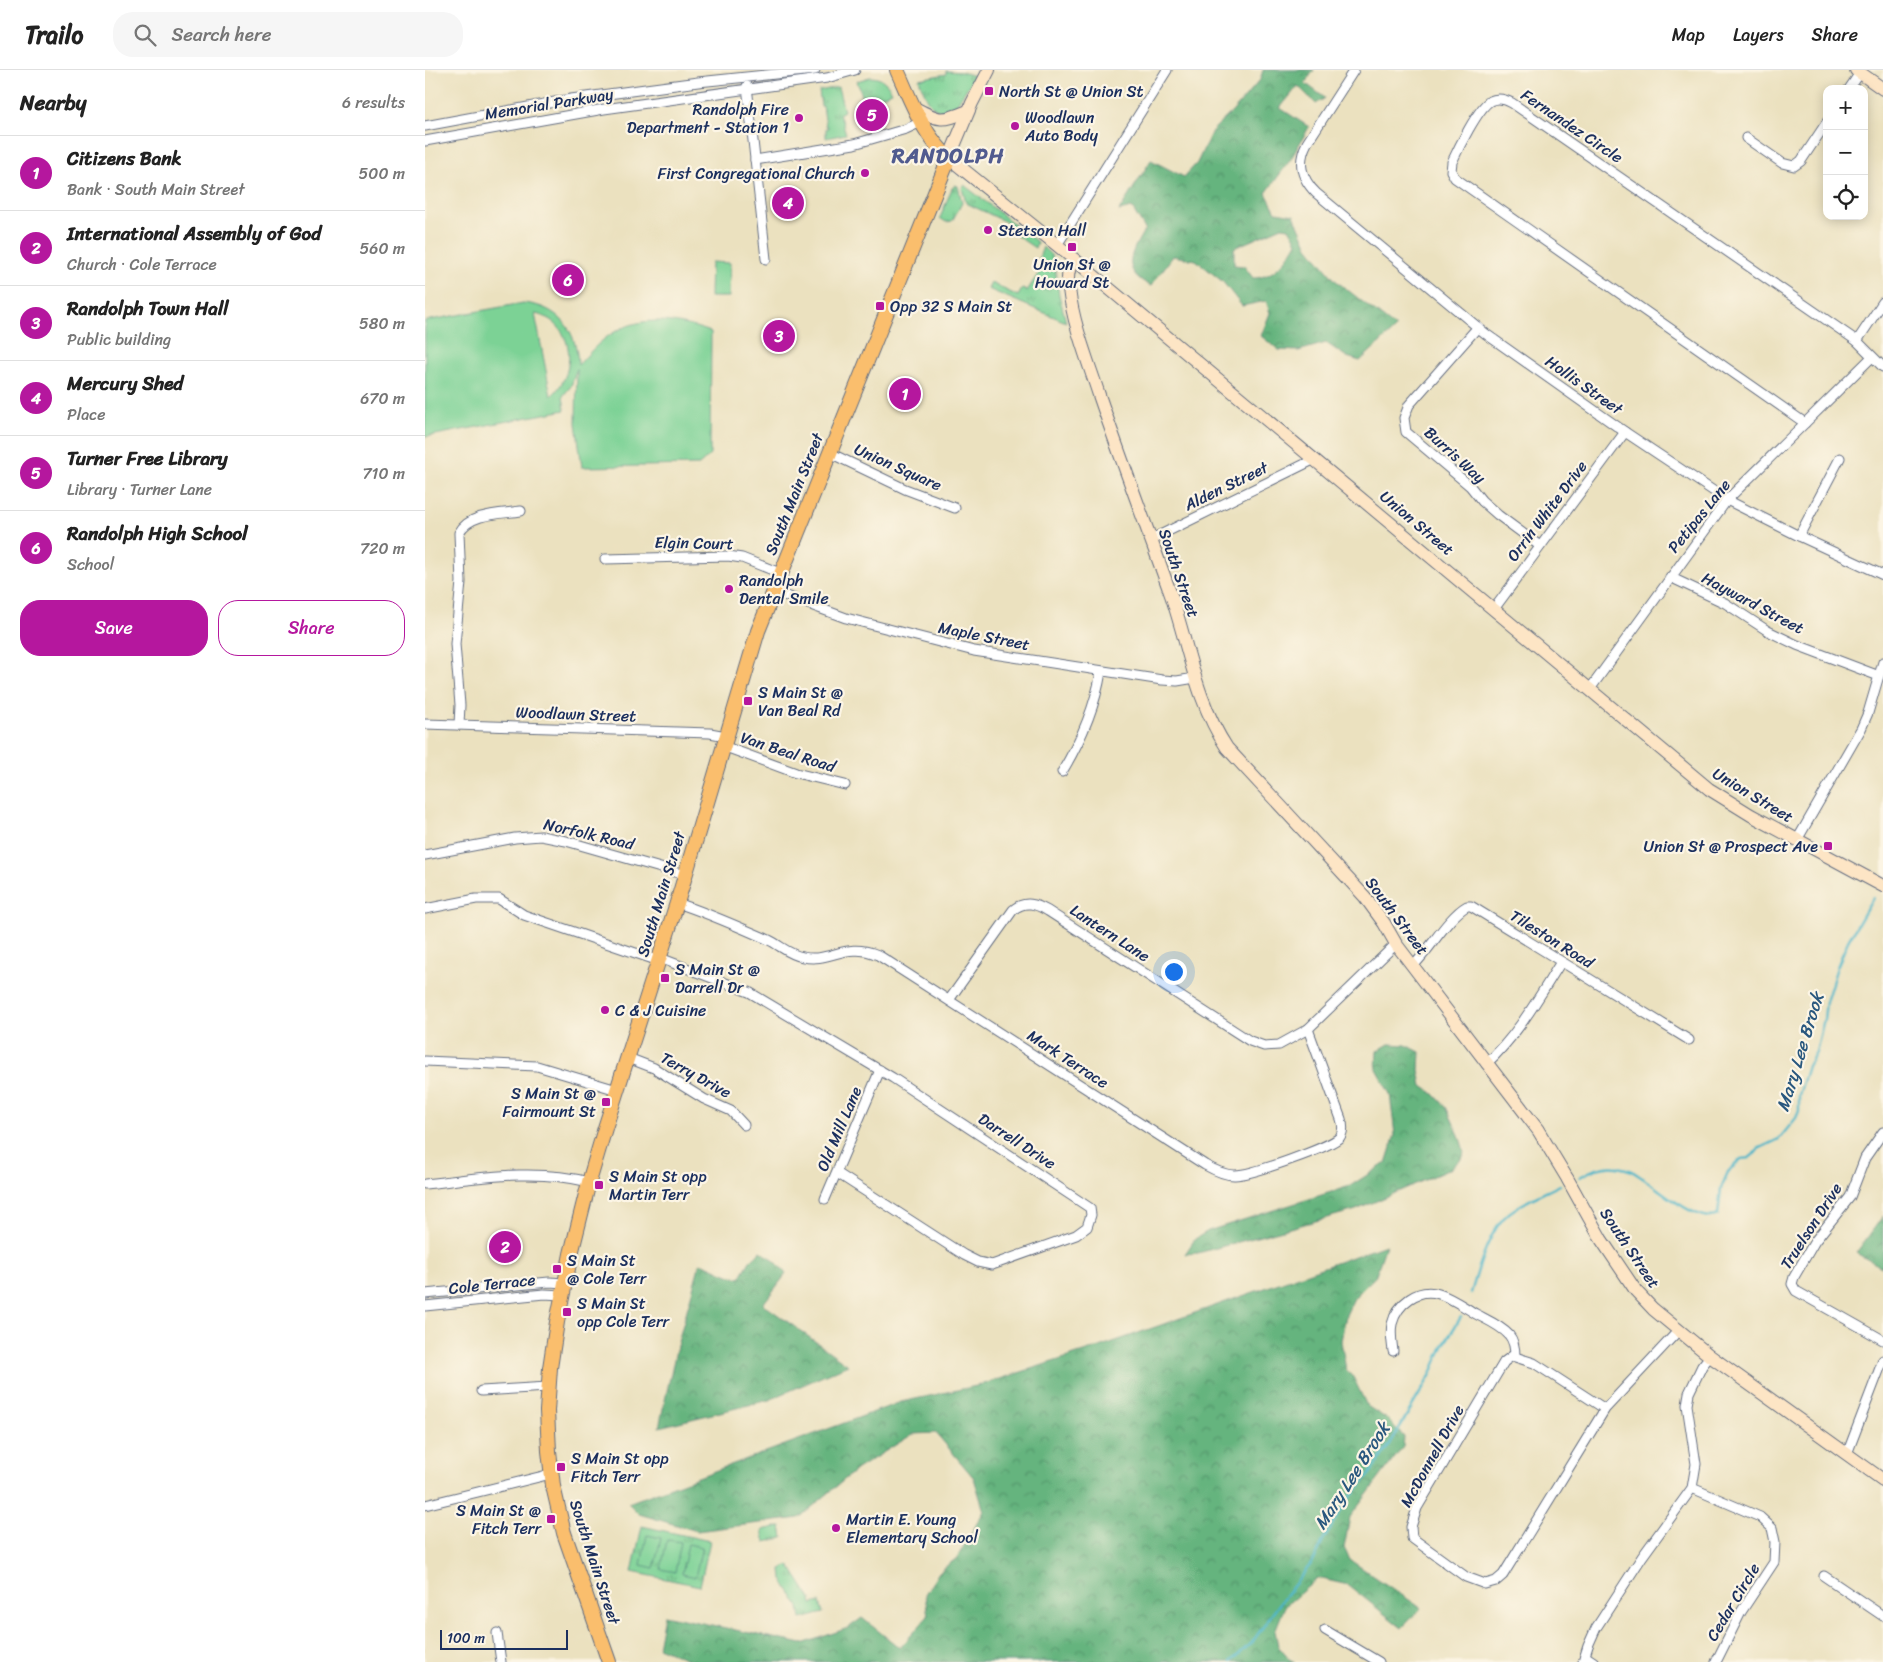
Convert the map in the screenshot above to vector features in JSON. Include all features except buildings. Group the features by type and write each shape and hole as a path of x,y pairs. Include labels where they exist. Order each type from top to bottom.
{"main road":[{"path":"897,70 921,122 937,146 949,158 968,111 989,70"},
{"path":"1858,71 1883,89"},
{"path":"915,108 943,120 968,111"},
{"name":"Union Street","path":"949,158 1057,245 1715,793 1735,806 1883,886"},
{"name":"South Main Street","path":"609,1662 564,1533 551,1474 548,1436 548,1387 553,1340 563,1289 589,1182 677,903 753,647 780,573 949,158"},
{"name":"South Street","path":"1074,260 1068,278 1073,308 1105,412 1175,606 1195,678 1208,715 1227,748 1365,897 1384,923 1396,944 1414,965 1486,1064 1538,1130 1601,1239 1636,1291 1678,1331 1710,1356 1883,1480"}],"street":[{"name":"Memorial Parkway","path":"425,126 571,99 774,72 815,70"},
{"name":"Memorial Parkway","path":"425,141 562,116 827,78 855,70"},
{"path":"1057,245 1167,70"},
{"name":"Hollis Street","path":"1354,70 1305,148 1301,159 1305,180 1316,193 1478,327 1625,432 1727,500 1883,575"},
{"path":"1851,85 1858,71"},
{"path":"774,72 776,86"},
{"path":"746,77 766,259"},
{"name":"Fernandez Circle","path":"1805,423 1455,178 1451,171 1452,162 1483,107 1497,99 1505,99 1512,103 1857,341 1883,367"},
{"path":"755,160 854,144 906,129 921,122"},
{"path":"1746,138 1781,163 1794,166 1801,161 1823,128"},
{"path":"1857,341 1883,302"},
{"name":"Burris Way","path":"1478,327 1409,405 1404,418 1406,432 1470,486 1498,515 1540,546"},
{"name":"Petipas Lane","path":"1590,689 1727,500 1872,357"},
{"name":"Orrin White Drive","path":"1494,609 1625,432"},
{"name":"Union Square","path":"830,454 905,489 955,508"},
{"path":"1799,536 1840,458"},
{"name":"Alden Street","path":"1151,540 1315,459"},
{"path":"459,725 460,705 455,644 461,582 459,533 466,524 473,520 521,511"},
{"name":"Elgin Court","path":"605,558 728,556 742,558 780,573"},
{"name":"Hayward Street","path":"1670,577 1725,603 1768,631 1797,645 1879,676"},
{"name":"Maple Street","path":"773,592 838,616 984,654 1170,681 1195,678"},
{"path":"1797,840 1861,729 1868,714 1883,662"},
{"path":"1062,772 1087,724 1101,672"},
{"name":"Woodlawn Street","path":"425,724 710,733 724,741"},
{"name":"Van Beal Road","path":"724,741 796,773 845,785"},
{"name":"Norfolk Road","path":"425,855 515,838 546,836 566,840 685,875"},
{"name":"Darrell Drive","path":"425,908 476,899 499,899 524,915 659,959 749,992 880,1070 1090,1208 1091,1216 1087,1227 1076,1234 992,1265 978,1262 964,1255 837,1173"},
{"name":"Mark Terrace","path":"677,903 769,940 800,956 820,957 851,949 872,952 1205,1165 1224,1174 1235,1175 1253,1172 1323,1148 1341,1135 1343,1125 1309,1029"},
{"name":"Lantern Lane","path":"949,1000 1013,910 1029,903 1048,911 1255,1044 1279,1046 1309,1029 1396,944"},
{"name":"Tileston Road","path":"1414,965 1426,953 1456,914 1467,906 1475,909 1689,1040"},
{"path":"1486,1064 1517,1031 1561,962"},
{"name":"Terry Drive","path":"628,1058 654,1068 704,1099 731,1111 745,1125"},
{"path":"425,1061 537,1066 617,1090"},
{"name":"Old Mill Lane","path":"825,1199 880,1070"},
{"name":"Truelson Drive","path":"1883,1132 1869,1149 1850,1197 1815,1241 1794,1277 1792,1284 1797,1290 1883,1340"},
{"path":"425,1184 525,1175 561,1176 589,1182"},
{"name":"Cole Terrace","path":"425,1294 553,1281 563,1289"},
{"name":"Cole Terrace","path":"425,1306 544,1294 563,1289"},
{"path":"1393,1351 1391,1334 1399,1309 1416,1295 1427,1292 1438,1293 1501,1328 1512,1339 1515,1347 1515,1356 1534,1363 1605,1409"},
{"name":"McDonnell Drive","path":"1515,1356 1511,1356 1504,1362 1465,1426 1417,1508 1411,1527 1412,1538 1466,1576 1485,1584 1496,1581 1503,1575 1605,1409 1678,1331"},
{"path":"1594,1662 1584,1659 1596,1628 1642,1557 1691,1488 1695,1464 1687,1404 1689,1393 1702,1366 1710,1356"},
{"path":"1847,1454 1883,1360"},
{"path":"481,1391 548,1387"},
{"path":"425,1505 551,1474"},
{"name":"Cedar Circle","path":"1691,1488 1760,1517 1772,1528 1775,1542 1774,1562 1741,1612 1716,1662"},
{"path":"1824,1576 1883,1616"},
{"path":"1325,1630 1379,1662"},
{"path":"497,1633 501,1662"}],"green space":[{"path":"1263,70 1314,70 1305,83 1325,98 1316,104 1298,86 1280,108 1309,127 1291,159 1266,193 1276,212 1294,215 1308,247 1335,280 1396,328 1360,361 1347,357 1326,343 1298,351 1279,350 1261,336 1270,313 1266,301 1242,306 1223,282 1196,260 1173,256 1151,286 1141,280 1131,267 1132,253 1145,229 1132,208 1119,211 1151,160 1184,177 1197,163 1212,131 1233,111 1260,80","holes":["1282,227 1289,228 1297,242 1285,261 1274,271 1267,275 1253,278 1244,266 1234,265 1234,248"]},
{"path":"946,71 961,72 975,76 954,108 947,112 941,112 935,109 927,98 919,79 946,74"},
{"path":"870,77 884,81 892,92 870,101 863,100 860,96 862,95 857,81"},
{"path":"838,87 844,111 839,114 846,134 826,138 826,128 828,126 826,126 819,91"},
{"path":"955,185 958,186 962,203 952,221 946,222 940,218"},
{"path":"964,185 1036,241 1035,248 1008,230 1009,227 1006,222 966,203 962,188"},
{"path":"1043,247 1054,261 1059,295 1066,322 988,289 991,283 1018,296 1022,289 1027,291 1044,265 1039,258"},
{"path":"711,262 730,263 729,297 710,297"},
{"path":"523,303 536,305 547,309 564,322 574,341 578,365 600,343 616,331 642,322 655,321 683,324 711,332 710,455 699,465 582,467 576,423 577,369 571,386 563,396 565,410 425,437 425,321","holes":["535,314 548,319 558,327 565,337 569,362 560,386 551,396"]},
{"path":"1389,1044 1406,1045 1420,1052 1419,1070 1422,1086 1434,1094 1446,1107 1459,1135 1464,1151 1463,1157 1450,1169 1356,1210 1198,1253 1185,1254 1195,1239 1208,1231 1350,1186 1386,1163 1395,1135 1390,1094 1376,1069 1377,1051"},
{"path":"1883,1216 1883,1268 1856,1253"},
{"path":"1386,1245 1375,1277 1354,1298 1346,1315 1341,1341 1346,1370 1352,1375 1367,1406 1387,1419 1404,1437 1403,1447 1350,1517 1344,1548 1350,1560 1421,1608 1402,1628 1348,1585 1318,1578 1285,1606 1275,1631 1278,1646 1289,1659 1295,1662 694,1662 658,1647 664,1615 802,1644 848,1628 862,1618 900,1648 928,1616 925,1594 939,1572 957,1558 984,1511 974,1478 936,1433 913,1434 857,1469 799,1518 697,1531 639,1514 628,1503 901,1402 981,1385 1099,1347"},
{"path":"761,1251 776,1262 786,1274 763,1304 848,1365 769,1400 659,1427 677,1346 700,1263 740,1278 750,1261"},
{"path":"642,1526 710,1541 700,1586 632,1572"},
{"path":"781,1526 783,1538 765,1542 762,1530"},
{"path":"647,1535 661,1538 654,1568 641,1565"},
{"path":"667,1540 681,1542 675,1572 661,1569"},
{"path":"688,1544 702,1547 695,1577 682,1574"},
{"path":"789,1565 811,1599 812,1604 820,1602 823,1613 801,1619 799,1607 782,1579 781,1569"}],"waterway":[{"name":"Mary Lee Brook","path":"1580,1177 1602,1167 1623,1168 1636,1174 1689,1210 1710,1217 1718,1215 1721,1188 1728,1172 1741,1159 1749,1158 1758,1149 1779,1139 1796,1118 1799,1111 1799,1095 1808,1066 1816,1052 1826,1002 1837,967 1848,941 1873,898"},
{"name":"Mary Lee Brook","path":"1471,1293 1485,1250 1502,1220 1521,1205 1560,1185"},
{"name":"Mary Lee Brook","path":"1231,1662 1253,1641 1314,1560 1346,1502 1369,1475 1390,1444 1430,1376 1443,1346 1461,1317"}],"place":[{"name":"North St @ Union St","path":"989,91"},
{"name":"Turner Free Library","path":"872,115"},
{"name":"Randolph Fire Department - Station 1","path":"799,118"},
{"name":"Woodlawn Auto Body","path":"1015,126"},
{"name":"First Congregational Church","path":"865,173"},
{"name":"Mercury Shed","path":"788,203"},
{"name":"Stetson Hall","path":"988,230"},
{"name":"Union St @ Howard St","path":"1072,247"},
{"name":"Randolph High School","path":"568,280"},
{"name":"Opp 32 S Main St","path":"880,306"},
{"name":"Randolph Town Hall","path":"779,336"},
{"name":"Citizens Bank","path":"905,394"},
{"name":"Randolph Dental Smile","path":"729,589"},
{"name":"S Main St @ Van Beal Rd","path":"748,701"},
{"name":"Union St @ Prospect Ave","path":"1828,846"},
{"name":"S Main St @ Darrell Dr","path":"665,978"},
{"name":"C & J Cuisine","path":"605,1010"},
{"name":"S Main St @ Fairmount St","path":"606,1102"},
{"name":"S Main St opp Martin Terr","path":"599,1185"},
{"name":"International Assembly of God","path":"505,1247"},
{"name":"S Main St @ Cole Terr","path":"557,1269"},
{"name":"S Main St opp Cole Terr","path":"567,1312"},
{"name":"S Main St opp Fitch Terr","path":"561,1467"},
{"name":"S Main St @ Fitch Terr","path":"551,1519"},
{"name":"Martin E. Young Elementary School","path":"836,1528"}],"district":[{"name":"RANDOLPH","path":"948,156"}]}
